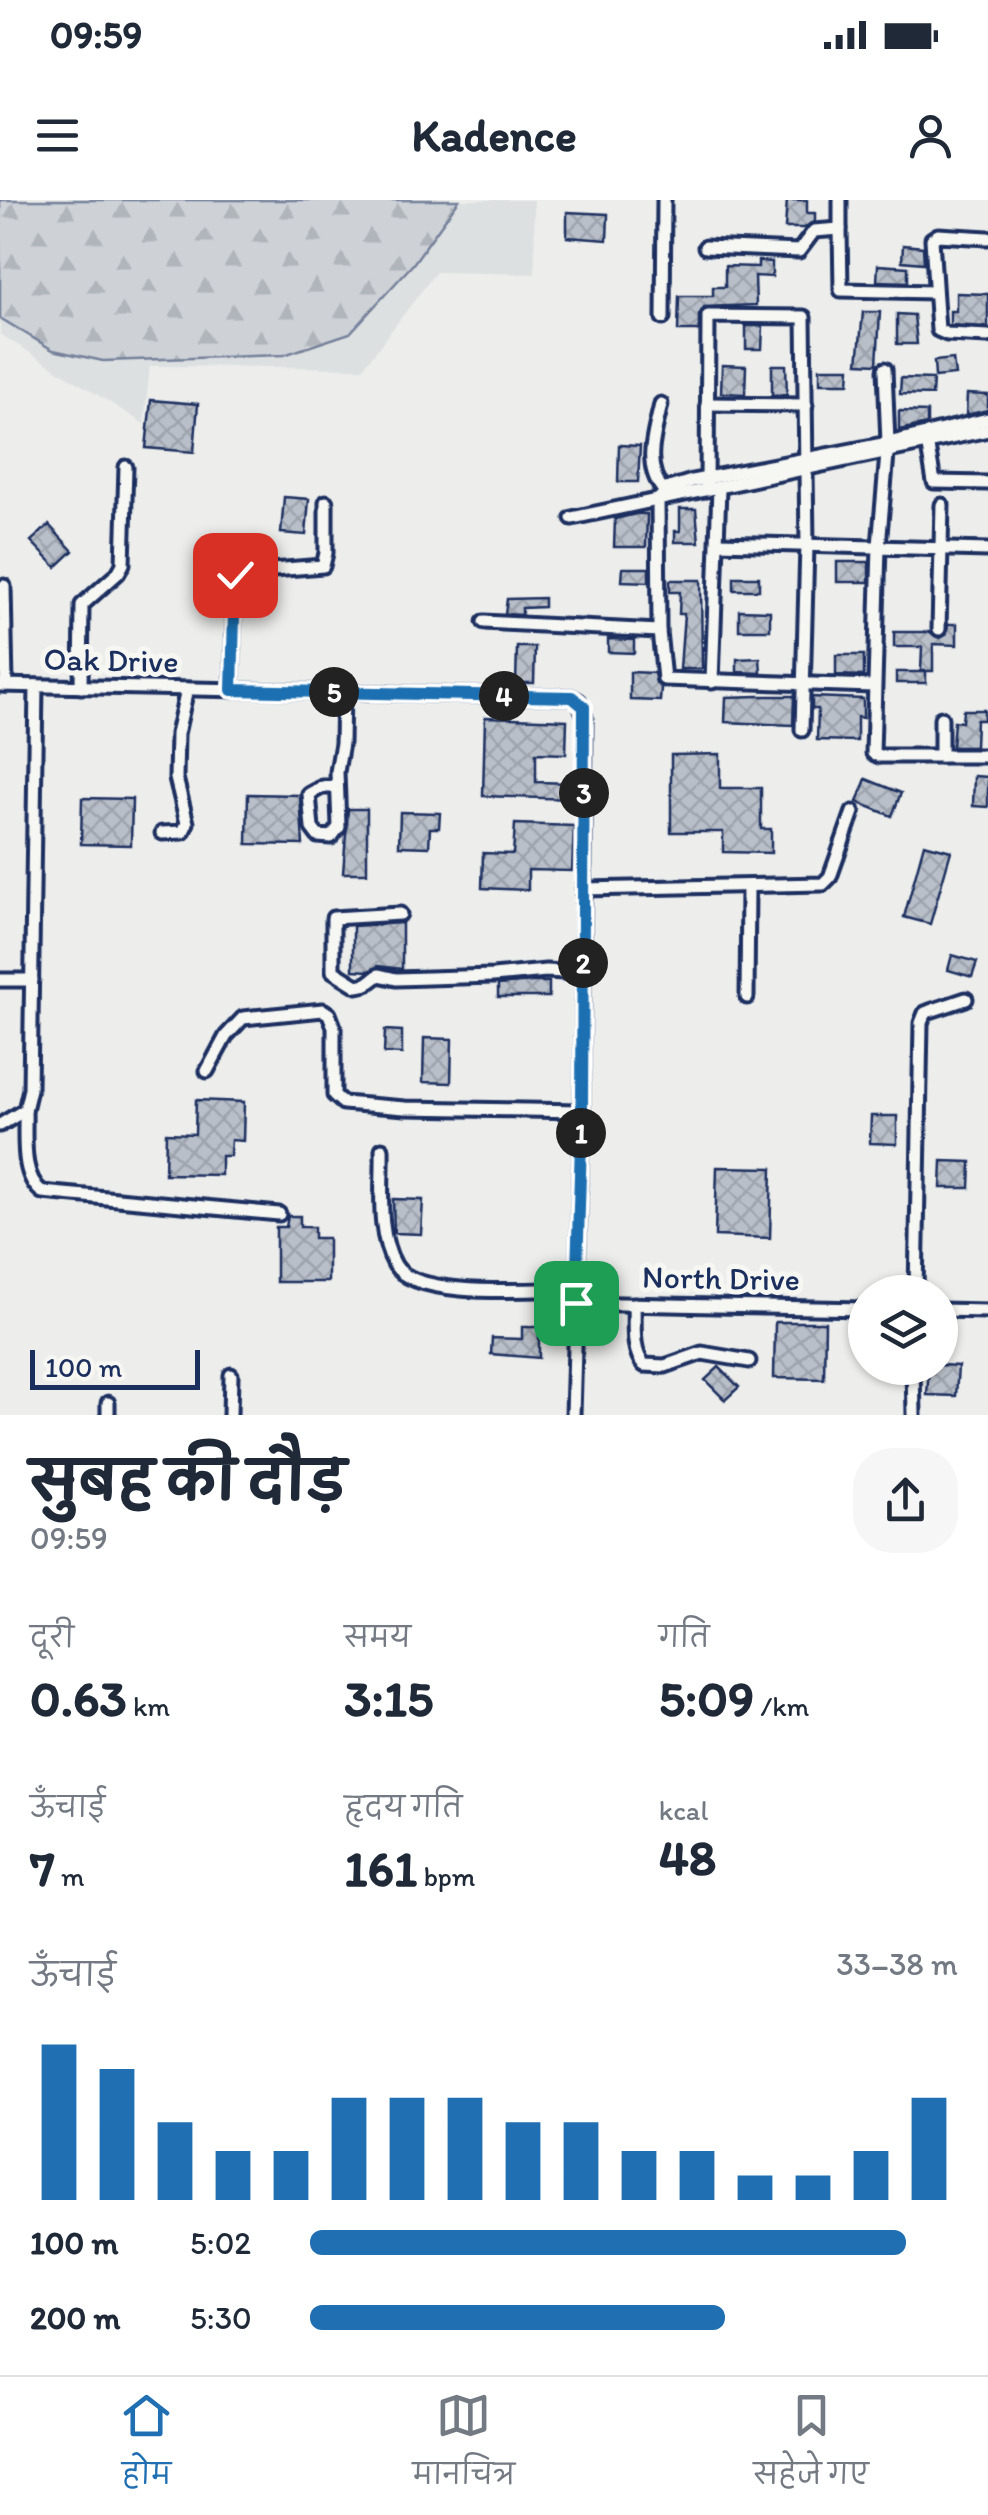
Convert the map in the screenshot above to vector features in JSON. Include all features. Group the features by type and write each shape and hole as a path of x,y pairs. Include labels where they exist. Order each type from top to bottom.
{"street":[{"path":"663,318 664,200"},
{"path":"840,200 840,290 934,292"},
{"path":"705,248 799,251 814,231 840,230"},
{"path":"988,238 938,234 933,237 938,330 988,336"},
{"path":"712,682 718,544 707,404 708,316 801,316 806,320 802,730"},
{"path":"885,370 887,448 879,546 874,755 988,756"},
{"path":"661,404 650,461 661,496 660,631 664,679 874,686"},
{"path":"707,404 806,405"},
{"path":"927,439 988,419"},
{"path":"572,518 806,463 988,430"},
{"path":"927,439 934,482 988,483"},
{"path":"81,686 82,605 113,579 123,564 126,467"},
{"path":"232,690 235,573 323,566 326,502"},
{"path":"939,629 942,505"},
{"path":"718,544 988,550"},
{"path":"3,686 4,586"},
{"path":"484,622 660,631"},
{"name":"Oak Drive","path":"3,686 572,697 580,701 585,717 583,889"},
{"path":"36,686 30,1088 25,1110 28,1168 34,1186 42,1192 279,1214"},
{"path":"162,832 183,832 187,823 176,778 178,734 187,689"},
{"path":"337,787 322,787 309,794 312,828 318,836 332,837 338,832 341,816 337,787 343,692"},
{"path":"940,756 941,718"},
{"path":"573,1415 582,1110 583,889 823,884 830,877 853,812"},
{"path":"747,998 748,888"},
{"path":"400,914 333,918 333,971 357,986 379,975 396,978 582,973"},
{"path":"0,980 32,980"},
{"path":"916,1275 921,1023 930,1010 966,999"},
{"path":"207,1071 226,1036 243,1018 323,1010 334,1027 334,1095 343,1104 582,1110"},
{"path":"0,1125 25,1110"},
{"name":"North Drive","path":"382,1149 387,1246 396,1269 416,1282 634,1304 848,1308"},
{"path":"634,1304 636,1348 644,1365 665,1366 702,1353 750,1361"},
{"path":"958,1310 988,1311"},
{"path":"230,1415 231,1375"},
{"path":"914,1385 914,1415"}],"shaded area":[{"path":"0,200 534,200 535,274 436,272 363,368 150,366 144,424 0,334"}],"green space":[{"path":"0,200 459,200 413,264 350,333 284,355 103,361 53,350 0,318"}],"building":[{"path":"787,200 807,200 807,213 815,213 815,222 804,228 785,228"},
{"path":"567,212 608,214 607,240 567,237"},
{"path":"903,245 923,247 924,263 902,261"},
{"path":"758,261 772,262 772,277 755,276 756,305 704,307 699,315 699,331 678,331 679,296 713,296 713,287 725,287 725,266 758,267"},
{"path":"878,265 908,267 908,282 877,281"},
{"path":"956,293 988,294 988,327 950,325 950,311 956,311"},
{"path":"863,312 880,312 877,364 858,363"},
{"path":"897,314 914,315 917,344 897,344"},
{"path":"746,326 763,326 762,349 746,349"},
{"path":"953,359 955,375 935,377 934,361"},
{"path":"722,365 746,366 745,394 721,393"},
{"path":"772,365 786,365 787,395 772,395"},
{"path":"820,368 850,368 849,383 820,383"},
{"path":"901,378 933,379 932,395 900,394"},
{"path":"967,394 988,395 988,410 966,415"},
{"path":"151,400 198,404 194,452 146,448"},
{"path":"899,411 927,412 927,424 899,430"},
{"path":"619,445 640,446 638,482 618,482"},
{"path":"284,497 309,499 306,535 281,533"},
{"path":"680,509 696,509 699,542 675,542 675,531 680,531"},
{"path":"647,514 646,547 614,547 615,519"},
{"path":"49,525 73,551 56,567 31,541"},
{"path":"837,562 869,562 869,582 837,582"},
{"path":"623,568 649,568 649,582 622,581"},
{"path":"734,577 759,577 759,590 734,590"},
{"path":"670,580 701,580 702,669 680,669 684,614 679,614 680,592 670,592"},
{"path":"544,598 544,607 522,608 522,615 505,614 507,599"},
{"path":"739,610 770,611 770,630 739,630"},
{"path":"948,624 957,624 957,645 933,644 933,671 921,671 922,647 894,647 894,632 930,632 940,638 946,635"},
{"path":"608,639 634,640 634,653 608,652"},
{"path":"517,647 535,647 534,683 516,683"},
{"path":"836,655 864,655 864,676 836,675"},
{"path":"760,658 761,673 737,672 737,659"},
{"path":"630,672 654,673 661,688 660,701 630,700"},
{"path":"896,672 926,672 926,683 896,683"},
{"path":"794,696 793,725 725,722 726,697"},
{"path":"812,697 863,699 863,718 857,717 857,741 817,740 818,709 812,709"},
{"path":"963,710 984,710 984,720 976,720 975,747 952,747 954,721 962,722"},
{"path":"485,717 567,720 566,754 536,753 536,782 572,783 571,799 483,796"},
{"path":"720,754 720,788 761,788 761,829 771,829 771,853 723,852 723,832 671,832 671,755"},
{"path":"974,776 988,777 988,807 973,806"},
{"path":"866,779 901,793 892,816 857,802"},
{"path":"248,794 300,795 303,845 247,844"},
{"path":"82,798 132,799 131,845 81,844"},
{"path":"348,809 367,809 367,873 343,873"},
{"path":"400,812 440,813 439,828 430,828 429,847 399,846"},
{"path":"515,824 574,826 572,871 528,870 528,890 482,888 483,853 513,854"},
{"path":"924,844 951,851 930,924 904,917"},
{"path":"402,923 402,969 378,966 369,971 353,970 353,926"},
{"path":"952,955 977,962 972,977 948,970"},
{"path":"549,982 549,997 498,997 498,985"},
{"path":"385,1030 402,1031 402,1054 384,1053"},
{"path":"424,1038 452,1039 451,1083 423,1082"},
{"path":"196,1100 244,1102 243,1141 231,1140 230,1156 221,1156 221,1175 165,1174 166,1133 195,1134"},
{"path":"871,1116 897,1116 897,1144 870,1143"},
{"path":"942,1161 971,1162 970,1188 941,1188"},
{"path":"717,1167 772,1168 770,1238 715,1236"},
{"path":"393,1199 423,1200 421,1234 394,1233"},
{"path":"288,1216 300,1216 300,1227 314,1227 314,1238 328,1238 328,1282 276,1282 276,1227 286,1227"},
{"path":"775,1322 825,1322 824,1379 774,1378"},
{"path":"522,1327 539,1327 539,1358 491,1354 492,1338 522,1339"},
{"path":"719,1367 739,1387 725,1400 705,1380"},
{"path":"928,1385 957,1385 956,1396 927,1395"}],"route":[{"path":"235,575 232,690 572,697 584,707 582,1110 576,1303"}]}
